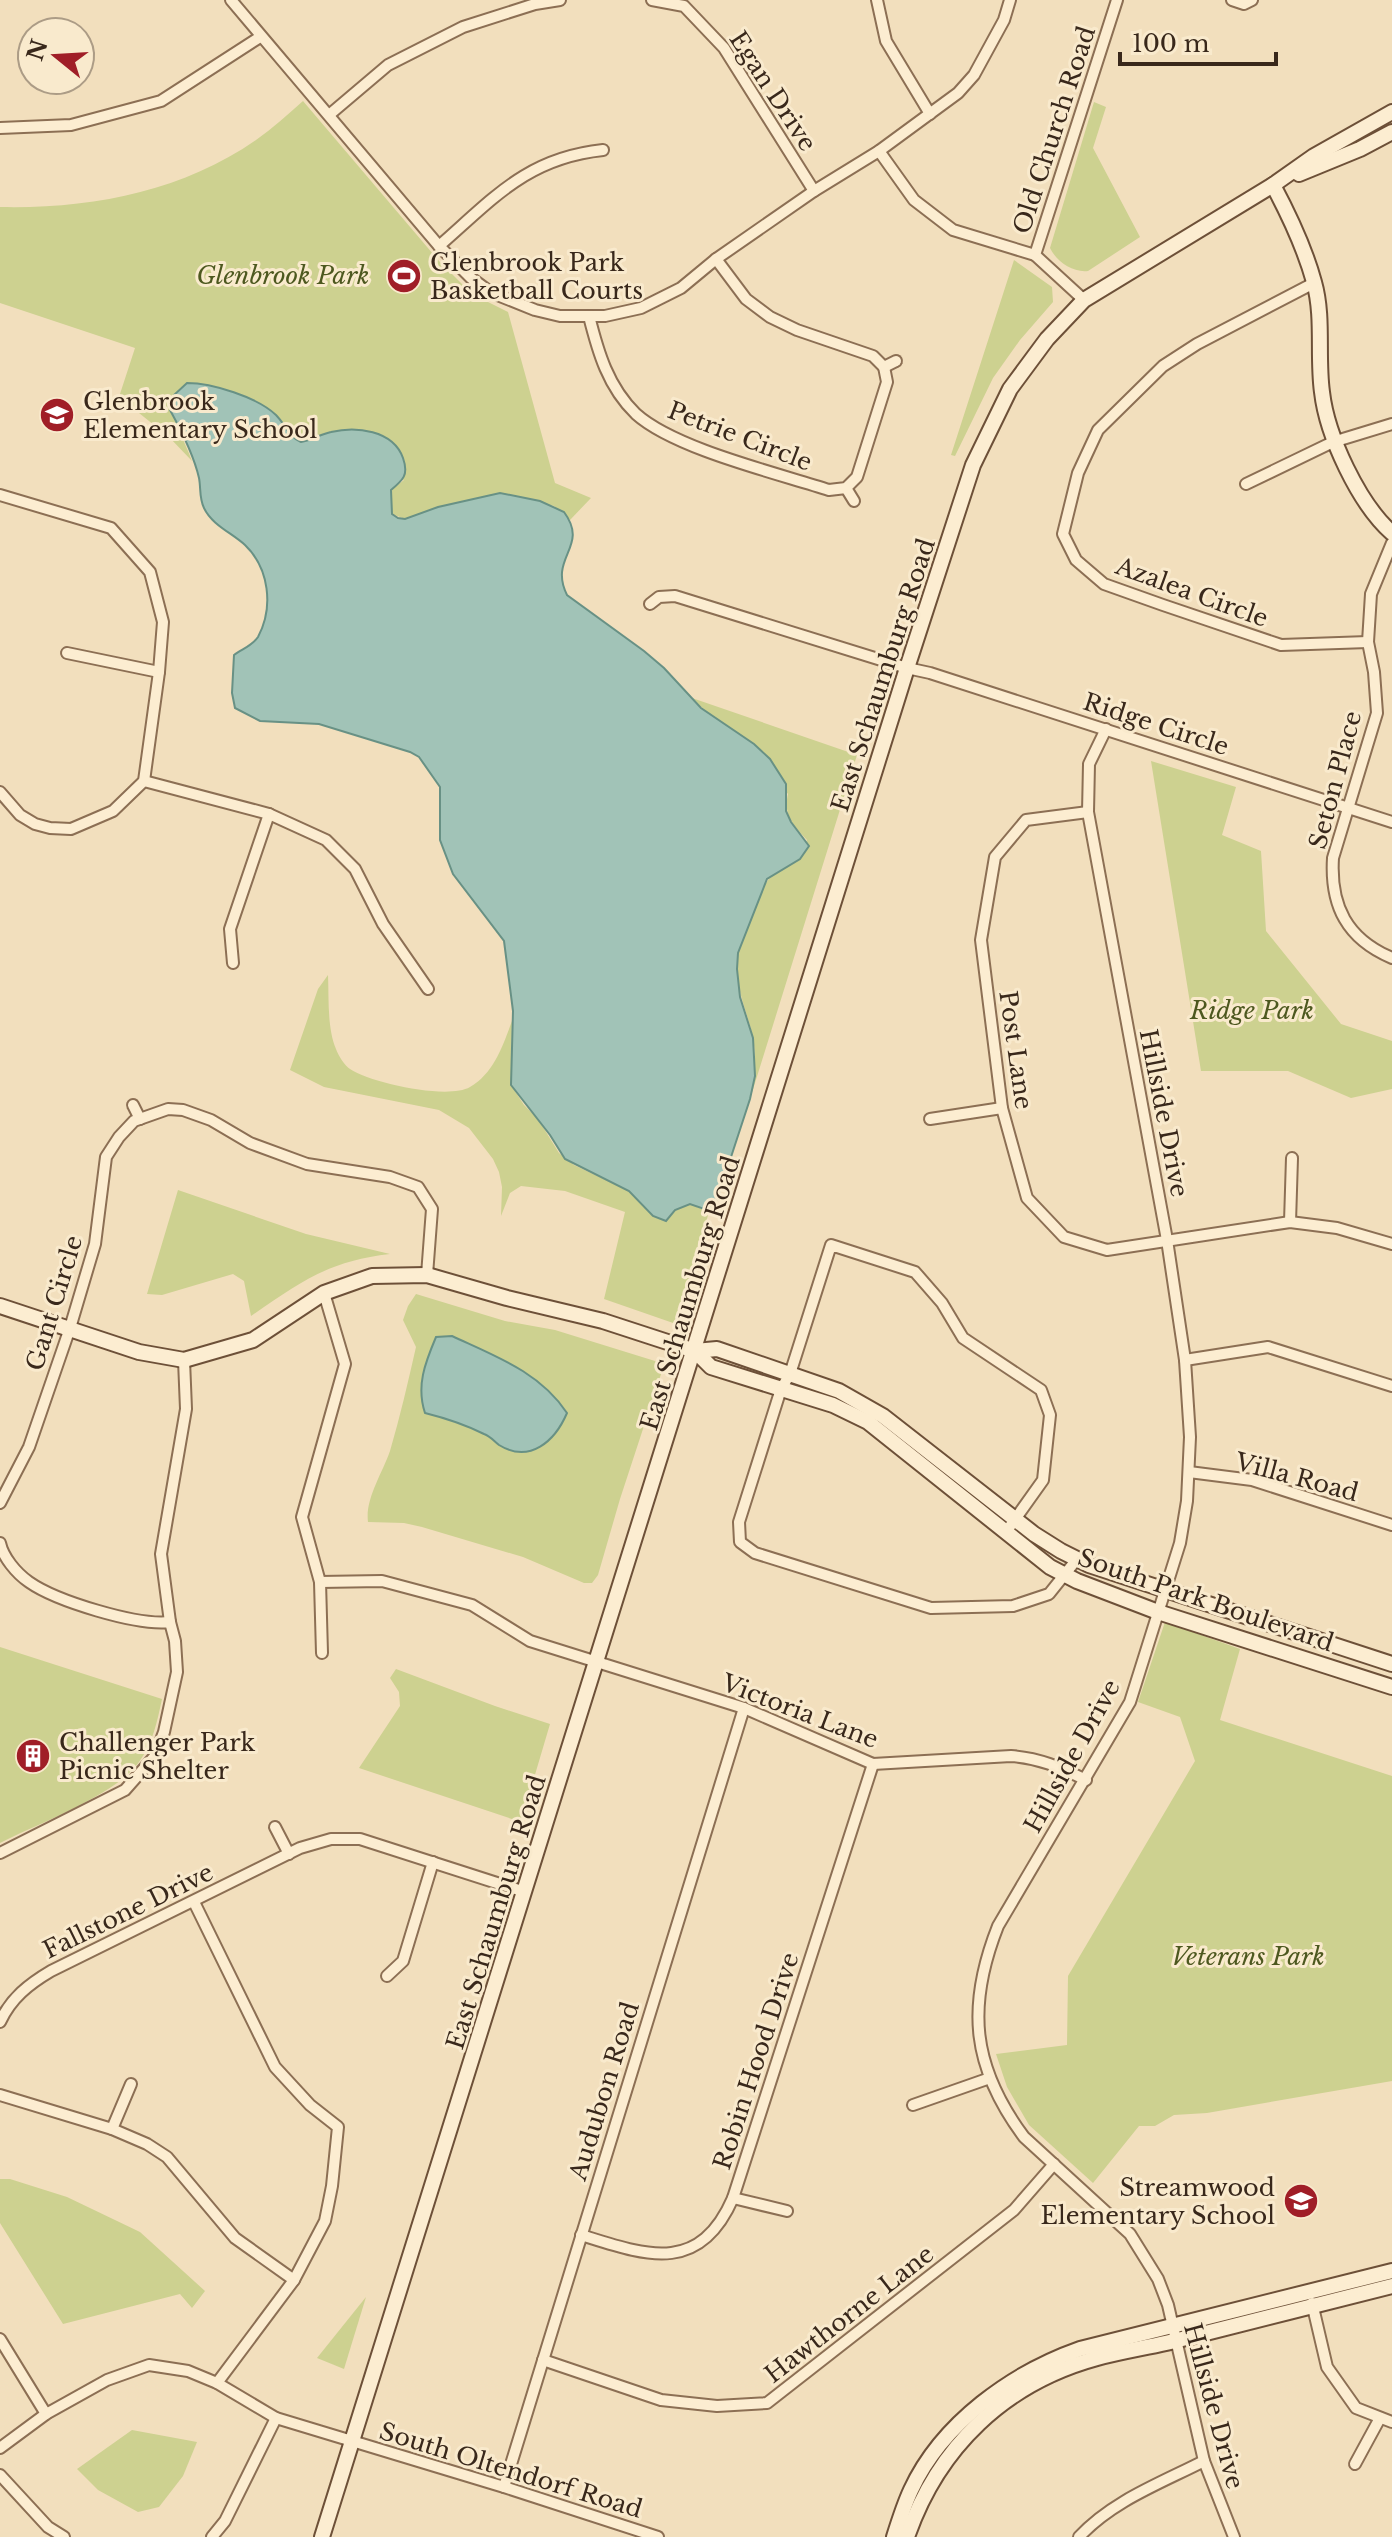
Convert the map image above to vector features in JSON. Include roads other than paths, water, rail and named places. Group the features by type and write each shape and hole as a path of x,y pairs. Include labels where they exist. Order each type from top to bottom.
{"street":[{"path":"231,0 439,246 471,278 490,292 535,310 560,316 605,316 641,308 681,288 716,259 814,191 879,151 958,93 974,75 1004,20 1010,0"},
{"path":"329,115 388,65 463,27 535,4 560,0"},
{"name":"Egan Drive","path":"652,0 686,3 724,48 814,191"},
{"path":"877,0 886,41 930,114"},
{"name":"Old Church Road","path":"1084,300 1035,255 1117,0"},
{"path":"1232,0 1244,4 1252,0"},
{"path":"0,128 71,125 161,101 260,37"},
{"path":"1273,185 1314,156 1392,112"},
{"path":"1273,185 1360,149 1392,132"},
{"path":"439,246 508,185 532,169 555,159 603,150"},
{"path":"879,151 914,200 953,230 1035,255"},
{"path":"1273,185 1285,207 1314,283 1322,393 1333,442 1375,517 1392,533"},
{"name":"East Schaumburg Road","path":"322,2537 973,465 1010,389 1047,339 1084,300 1273,185"},
{"path":"716,259 746,299 770,317 797,330 873,356 884,367 887,382 857,477 846,488 854,501"},
{"name":"Azalea Circle","path":"1314,283 1197,344 1163,366 1098,430 1078,473 1063,534 1076,560 1104,584 1163,605 1281,645 1368,642"},
{"name":"Petrie Circle","path":"589,316 598,351 614,385 637,415 666,434 829,490 846,488"},
{"path":"884,367 896,361"},
{"path":"1246,484 1333,442 1392,424"},
{"path":"0,495 111,528 150,572 163,622 144,781 113,811 71,829 35,824 20,815 0,792"},
{"name":"Seton Place","path":"1392,543 1371,594 1368,642 1377,713 1333,858 1334,893 1342,916 1370,949 1392,958"},
{"name":"Ridge Circle","path":"650,604 659,597 675,596 930,673 1392,822"},
{"path":"67,653 159,672"},
{"name":"Hillside Drive","path":"1106,729 1089,764 1088,812 1167,1240 1185,1360 1189,1472 1180,1543 1130,1702 998,1926 985,1960 979,1991 978,2021 981,2047 990,2078 999,2101 1018,2129 1130,2234 1158,2279 1173,2325 1204,2461 1234,2537"},
{"path":"144,781 269,814 326,840 355,869 383,924 428,989"},
{"name":"Post Lane","path":"1088,812 1026,820 995,857 981,940 1002,1108 1027,1198 1064,1237 1107,1250 1290,1222 1337,1228 1392,1244"},
{"path":"233,963 230,929 269,814"},
{"path":"133,1105 140,1119 168,1109 183,1110 211,1120 250,1143 307,1164 390,1177 418,1187 432,1209 427,1275"},
{"path":"930,1119 1002,1108"},
{"name":"Gant Circle","path":"0,1503 29,1447 70,1328 95,1244 106,1157 119,1137 140,1119"},
{"path":"1290,1222 1292,1158"},
{"path":"1006,1532 1043,1480 1050,1415 1041,1390 963,1338 942,1303 915,1272 831,1245 739,1522 740,1542 755,1553 931,1608 1013,1606 1049,1594 1077,1559"},
{"path":"0,1306 139,1352 184,1360 253,1340 324,1293 372,1276 427,1275 603,1321 695,1351"},
{"path":"322,1653 320,1582 302,1517 345,1364 324,1293"},
{"path":"1185,1360 1268,1347 1392,1386"},
{"name":"South Park Boulevard","path":"695,1351 717,1349 827,1386 875,1410 1048,1543 1077,1559 1392,1664"},
{"name":"South Park Boulevard","path":"695,1351 711,1367 833,1405 868,1422 1065,1576 1158,1612 1392,1687"},
{"path":"0,1853 125,1790 155,1756 164,1732 177,1672 161,1554 186,1409 184,1360"},
{"name":"Villa Road","path":"1189,1472 1252,1480 1392,1525"},
{"path":"0,1543 17,1571 36,1586 131,1620 154,1624 170,1622"},
{"name":"Victoria Lane","path":"320,1582 382,1581 472,1605 530,1641 744,1708 873,1764 1011,1756 1054,1764 1086,1780"},
{"name":"Audubon Road","path":"504,2487 744,1708"},
{"name":"Robin Hood Drive","path":"581,2235 644,2254 672,2253 693,2246 712,2232 733,2198 873,1764"},
{"path":"275,1827 289,1854"},
{"name":"Fallstone Drive","path":"0,2022 9,2006 31,1982 300,1848 331,1839 360,1839 525,1892"},
{"path":"387,1976 403,1961 433,1862"},
{"path":"194,1902 275,2067 310,2105 338,2127 325,2221 294,2280 217,2383"},
{"path":"913,2105 990,2078"},
{"path":"112,2129 131,2084"},
{"path":"0,2095 112,2129 147,2144 167,2157 235,2238 294,2280"},
{"name":"Hawthorne Lane","path":"543,2360 661,2400 717,2406 767,2403 1014,2210 1054,2164"},
{"path":"733,2198 787,2211"},
{"path":"907,2537 922,2498 939,2468 966,2436 994,2410 1033,2385 1062,2370 1098,2358 1176,2341 1311,2300 1392,2271"},
{"path":"894,2537 912,2489 955,2428 1008,2384 1056,2357 1173,2325 1392,2286"},
{"path":"1311,2300 1327,2367 1356,2408 1392,2422"},
{"path":"0,2339 46,2414"},
{"name":"South Oltendorf Road","path":"0,2448 46,2414 107,2380 149,2365 188,2371 217,2383 276,2418 658,2537"},
{"path":"212,2537 225,2521 276,2418"},
{"path":"1355,2464 1380,2418"},
{"path":"1079,2537 1101,2517 1133,2496 1204,2461"},
{"path":"0,2475 48,2527 64,2537"}],"water":[{"path":"187,383 221,388 258,402 276,415 290,434 301,442 331,432 351,430 373,432 391,441 403,458 405,469 402,480 391,490 392,514 398,518 405,519 438,507 500,493 540,501 564,512 573,534 562,571 567,595 644,651 701,708 754,744 770,759 786,784 786,811 809,846 800,859 767,879 738,953 740,997 753,1038 755,1076 713,1212 690,1204 675,1210 666,1221 653,1216 629,1191 565,1159 511,1085 513,1011 504,941 453,874 440,840 440,787 419,757 319,724 260,721 235,708 232,693 234,655 258,637 266,613 266,588 264,576 253,554 212,519 202,504 194,461 170,410 174,395"},
{"path":"452,1336 516,1367 544,1386 556,1399 567,1413 556,1432 540,1447 521,1452 510,1450 477,1431 425,1413 421,1393 428,1356 436,1337"}],"place":[{"name":"Glenbrook Park Basketball Courts","path":"404,276"},
{"name":"Glenbrook Elementary School","path":"57,415"},
{"name":"Challenger Park Picnic Shelter","path":"33,1756"},
{"name":"Streamwood Elementary School","path":"1301,2201"}],"park label":[{"name":"Glenbrook Park","path":"283,275"},
{"name":"Ridge Park","path":"1252,1010"},
{"name":"Veterans Park","path":"1248,1956"}]}
